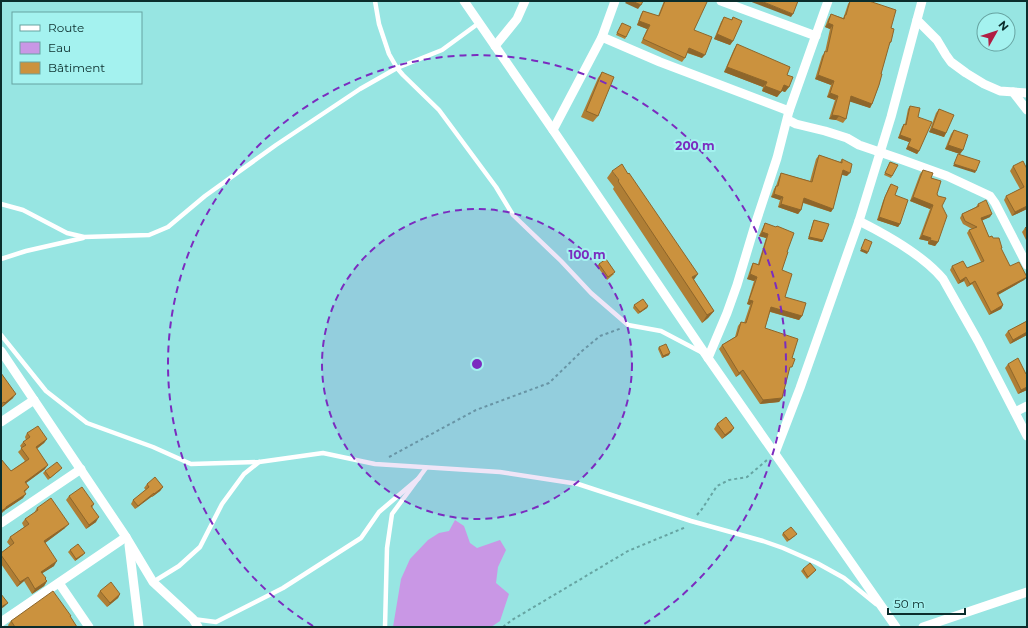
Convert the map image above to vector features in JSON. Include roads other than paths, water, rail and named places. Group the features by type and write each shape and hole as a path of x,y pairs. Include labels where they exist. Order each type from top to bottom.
{"street":[{"path":"464,1 707,357 896,627"},
{"path":"495,46 517,19 525,1"},
{"path":"553,130 602,37 615,1"},
{"path":"721,1 816,36"},
{"path":"707,357 727,313 737,285 777,158 788,116 828,1"},
{"path":"775,453 803,381 859,221 891,117 922,1"},
{"path":"917,20 937,40 952,62 974,78 990,87 1000,90 1027,93"},
{"path":"602,37 788,116 796,124 846,138 859,146 947,176 990,196 994,200 1027,265"},
{"path":"1013,92 1027,110"},
{"path":"859,221 882,233 936,270 943,279 978,341 1027,436"},
{"path":"1,352 128,539 153,582 191,623 198,627"},
{"path":"1,422 34,400"},
{"path":"1015,412 1027,406"},
{"path":"1,523 80,469"},
{"path":"1,622 128,539"},
{"path":"128,539 139,627"},
{"path":"59,583 89,627"},
{"path":"923,627 1027,592"}],"lane":[{"path":"375,1 379,24 389,54 397,68 439,110 496,187 513,215 561,261 590,293 628,325 661,331 707,357"},
{"path":"1,259 26,251 84,237 148,235 168,226 205,196 276,145 360,89 397,68 442,50 479,23"},
{"path":"1,204 23,210 67,233 84,237"},
{"path":"1,335 46,391 87,423 153,447 192,464 259,462 323,453 375,464 500,472 578,484 691,521 763,540 783,548 817,563 844,578 886,612"},
{"path":"153,582 179,566 200,547 222,504 244,474 259,462"},
{"path":"385,627 387,548 392,514 426,468"},
{"path":"191,623 216,622 283,588 360,538 379,512 419,478"}],"water":[{"path":"455,520 464,526 470,543 477,548 500,540 506,550 498,567 496,583 509,594 500,621 491,627 393,627 401,579 410,559 428,540 439,533 449,531"}]}
